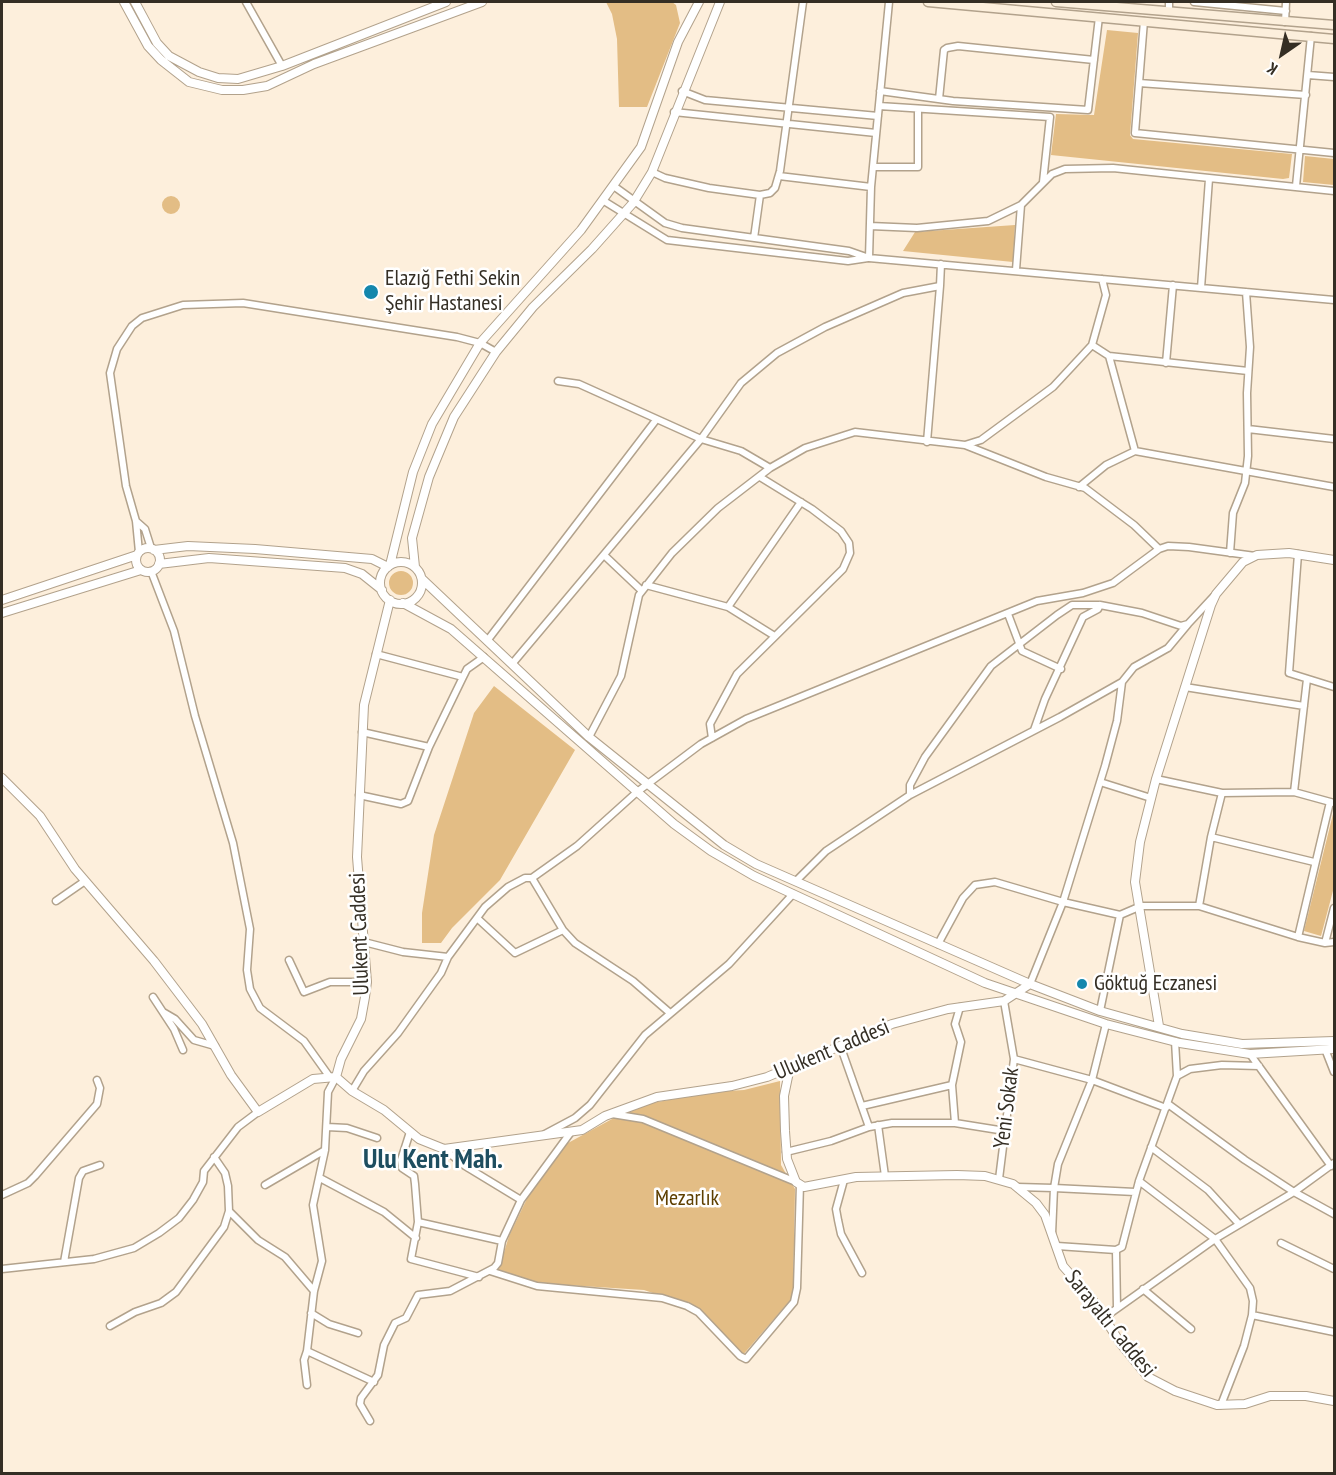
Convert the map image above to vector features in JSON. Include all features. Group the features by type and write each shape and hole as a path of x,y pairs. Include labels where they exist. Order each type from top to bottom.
{"main road":[{"path":"928,2 1335,39"},
{"path":"1056,2 1105,4 1211,16 1335,25"}],"street":[{"path":"124,2 148,46 160,60 189,82 222,90 243,90 267,86 314,64 482,2"},
{"path":"135,2 157,43 170,56 186,66 218,78 238,79 282,66 446,2"},
{"path":"246,2 282,66"},
{"path":"382,590 381,576 389,566 413,472 432,424 480,343 581,230 615,187 641,147 678,42 699,2"},
{"path":"720,2 682,91 652,172 633,202 592,249 533,307 496,352 454,417 429,477 412,538 415,567 422,579 589,737 647,786 724,845 756,864 1030,984 1100,1011 1182,1034 1242,1044 1335,1041"},
{"path":"652,172 665,178 709,188 760,195 770,193 779,176 804,2"},
{"path":"869,258 871,187 889,2"},
{"path":"1169,2 1169,12"},
{"path":"1194,2 1240,4 1286,11"},
{"path":"1211,16 1212,2"},
{"path":"1285,22 1286,2"},
{"path":"880,92 939,99 1088,110 1099,17"},
{"path":"1144,21 1135,133 1335,153"},
{"path":"1296,186 1311,36"},
{"path":"939,99 944,50 947,48 958,46 1094,60"},
{"path":"1308,75 1335,77"},
{"path":"1139,84 1306,95"},
{"path":"682,91 705,100 878,116"},
{"path":"879,106 1050,117 1043,183"},
{"path":"873,167 918,167 918,110"},
{"path":"674,112 876,133"},
{"path":"870,226 917,228 988,221 1021,205 1052,174 1065,169 1113,168 1335,191"},
{"path":"779,176 871,187"},
{"path":"1201,288 1209,179"},
{"path":"615,187 665,223 849,251 869,258"},
{"path":"754,237 760,195"},
{"path":"604,201 622,215 667,240 848,261 869,258 1335,300"},
{"path":"1017,270 1021,205"},
{"path":"927,442 941,264"},
{"path":"965,445 981,440 1021,413 1053,387 1092,345 1106,295 1102,279"},
{"path":"1166,363 1173,285"},
{"path":"512,664 701,439 741,383 777,353 825,327 903,292 940,286"},
{"path":"1230,553 1233,513 1245,483 1246,471 1250,346 1246,292"},
{"path":"141,570 136,561 138,553 136,521 126,486 111,373 117,349 125,336 132,326 151,313 183,305 243,303 480,343 496,352"},
{"path":"1092,345 1109,356 1248,371"},
{"path":"1109,356 1135,452"},
{"path":"558,381 579,384 701,439 741,452 770,468"},
{"path":"487,641 656,420"},
{"path":"1248,429 1335,439"},
{"path":"589,737 621,676 644,588 672,553 718,508 770,468 805,448 855,432 965,445 1046,477 1079,487 1103,500 1159,549"},
{"path":"1079,487 1106,465 1135,452 1335,487"},
{"path":"712,738 710,724 737,674 773,635 843,569 850,553 849,543 841,531 801,502 760,477"},
{"path":"728,607 801,502"},
{"path":"136,521 145,529 153,549 160,558 159,564"},
{"path":"2,600 138,553 153,549 188,546 255,549 372,560 389,566 403,562 415,567"},
{"path":"352,1091 364,1071 398,1033 441,972 448,957 477,918 508,886 525,878 532,878 577,846 638,792 712,738 746,719 1037,601 1083,593 1113,583 1159,549 1168,546 1255,556 1298,554 1335,560"},
{"path":"1298,554 1289,673 1335,687"},
{"path":"604,555 644,588 728,607 773,635"},
{"path":"796,880 826,851 910,795 1122,682 1134,668 1168,648 1243,562 1255,556"},
{"path":"2,613 141,570 151,571 159,564 209,558 345,568 362,574 382,590 390,600 403,603 451,629 638,792 711,851 793,894 1017,995 1106,1024 1175,1041 1250,1054 1335,1048"},
{"path":"151,571 174,631 195,716 233,843 250,929 247,970 250,989 261,1008 304,1041 333,1077 384,1110 418,1139 444,1149 465,1166 521,1200"},
{"path":"403,603 416,598 420,592 422,579"},
{"path":"1159,1026 1141,906 1135,882 1140,842 1156,779 1216,594"},
{"name":"Ulukent Caddesi","path":"333,1077 361,1019 366,982 357,857 362,732 364,705 390,600"},
{"path":"910,795 910,785 925,757 991,666 1017,644 1072,605 1100,605 1142,613 1181,626 1188,624"},
{"path":"1034,730 1045,699 1083,617 1098,609 1100,605"},
{"path":"1008,614 1017,644 1028,656 1060,669"},
{"path":"376,654 463,677"},
{"path":"359,795 400,804 408,801 429,747 467,669 484,657"},
{"path":"1294,792 1307,679"},
{"path":"1030,984 1063,902 1100,782 1117,722 1122,682"},
{"path":"1185,687 1304,706"},
{"path":"362,732 429,747"},
{"path":"2,778 40,816 85,881 154,961 202,1024 258,1112"},
{"path":"1156,779 1222,793 1294,792 1332,803 1314,862 1298,938"},
{"path":"1100,782 1151,798"},
{"path":"1199,906 1211,837 1222,793"},
{"path":"1211,837 1314,862"},
{"path":"532,878 563,930 575,943 633,981 670,1013"},
{"path":"56,901 85,881"},
{"path":"938,944 963,898 975,885 995,882 1063,902 1120,915 1141,906 1199,906 1298,938 1325,943 1335,942"},
{"path":"541,1136 575,1118 590,1105 645,1035 729,964 793,894"},
{"path":"1325,943 1335,908"},
{"path":"1100,1011 1120,915"},
{"path":"477,918 515,953 563,930"},
{"path":"364,942 403,952 448,957"},
{"path":"290,960 304,992 330,982 366,982"},
{"name":"Ulukent Caddesi","path":"444,1149 582,1130 610,1114 657,1096 732,1086 767,1077 892,1024 960,1007 1004,1001 1017,995 1030,984"},
{"path":"153,997 183,1050"},
{"name":"Yeni Sokak","path":"999,1179 1014,1059 1004,1001"},
{"path":"955,1123 952,1085 961,1042 955,1024 960,1007"},
{"path":"163,1012 175,1019 194,1040 215,1046"},
{"path":"1052,1234 1054,1188 1058,1164 1092,1080 1106,1024"},
{"path":"1057,1246 1116,1250 1122,1247 1135,1192 1177,1076 1175,1041"},
{"path":"840,1045 869,1127"},
{"path":"1325,1049 1335,1072"},
{"path":"1105,1317 1215,1239 1294,1192 1333,1164 1250,1054"},
{"path":"1014,1059 1092,1080 1167,1106 1294,1192 1335,1214"},
{"path":"1177,1076 1190,1070 1222,1065 1259,1066"},
{"path":"490,1271 537,1286 662,1298 687,1306 698,1312 740,1356 746,1359 794,1302 797,1288 798,1183 786,1152 784,1096 790,1067"},
{"path":"2,1269 94,1259 134,1248 179,1218 204,1182 204,1171 238,1127 291,1090 313,1079 333,1077"},
{"path":"307,1385 304,1360 307,1352 314,1291 322,1261 313,1204 325,1150 328,1092 333,1077"},
{"path":"2,1195 28,1183 97,1104 100,1088 97,1080"},
{"path":"862,1106 952,1085"},
{"path":"610,1114 643,1119 798,1183"},
{"path":"786,1152 831,1141 878,1125 955,1123 1005,1131"},
{"path":"878,1125 885,1176"},
{"path":"327,1127 346,1128 377,1138"},
{"path":"410,1132 401,1160 402,1168 414,1176 418,1222 411,1259 479,1277"},
{"path":"370,1421 360,1404 361,1398 374,1382 395,1323 406,1318 418,1295 450,1291 490,1271 498,1263 502,1241 521,1200 571,1132"},
{"path":"1152,1147 1208,1190 1239,1224"},
{"path":"265,1185 325,1150"},
{"path":"110,1326 135,1312 161,1303 176,1292 224,1227 229,1211 225,1173 214,1157"},
{"path":"64,1262 79,1178 83,1171 100,1165"},
{"name":"Sarayaltı Caddesi","path":"798,1183 804,1186 885,1176 957,1175 999,1179 1017,1187 1041,1209 1063,1266 1105,1317 1121,1344 1148,1377 1175,1391 1221,1405 1245,1404 1270,1396 1306,1396 1335,1401"},
{"path":"320,1178 384,1212 416,1238"},
{"path":"844,1180 836,1209 838,1220 841,1234 862,1273"},
{"path":"1139,1181 1215,1239 1250,1288 1253,1301 1252,1315 1244,1346 1221,1405"},
{"path":"1017,1187 1135,1192"},
{"path":"229,1211 258,1240 285,1257 314,1291"},
{"path":"418,1222 502,1241"},
{"path":"1281,1243 1335,1269"},
{"path":"1116,1250 1117,1308"},
{"path":"1143,1289 1191,1329"},
{"path":"311,1313 329,1324 358,1333"},
{"path":"1252,1315 1335,1332"},
{"path":"307,1352 374,1382"}],"green space":[{"path":"606,2 672,2 676,5 680,23 647,107 619,107 617,39 612,14"},
{"path":"1107,30 1138,33 1130,135 1133,139 1292,154 1289,178 1051,155 1056,114 1094,115"},
{"path":"1305,156 1334,159 1334,185 1303,182"},
{"path":"171,196 177,199 180,205 177,211 171,214 165,211 162,205 165,199"},
{"path":"1015,225 1013,262 903,251 915,232"},
{"path":"401,571 410,574 413,583 410,592 401,595 392,592 389,583 392,574"},
{"path":"494,686 575,750 500,880 452,928 441,943 422,943 422,913 434,835 474,713"},
{"path":"1334,810 1334,887 1321,936 1304,931"},
{"name":"Mezarlık","path":"780,1081 781,1165 795,1189 793,1297 742,1356 700,1309 644,1290 535,1283 498,1272 509,1236 534,1184 568,1143 612,1119 652,1103 711,1092 744,1090"}],"place":[{"name":"Elazığ Fethi Sekin Şehir Hastanesi","path":"371,292"},
{"name":"Göktuğ Eczanesi","path":"1082,984"}],"district":[{"name":"Ulu Kent Mah.","path":"433,1160"}]}
